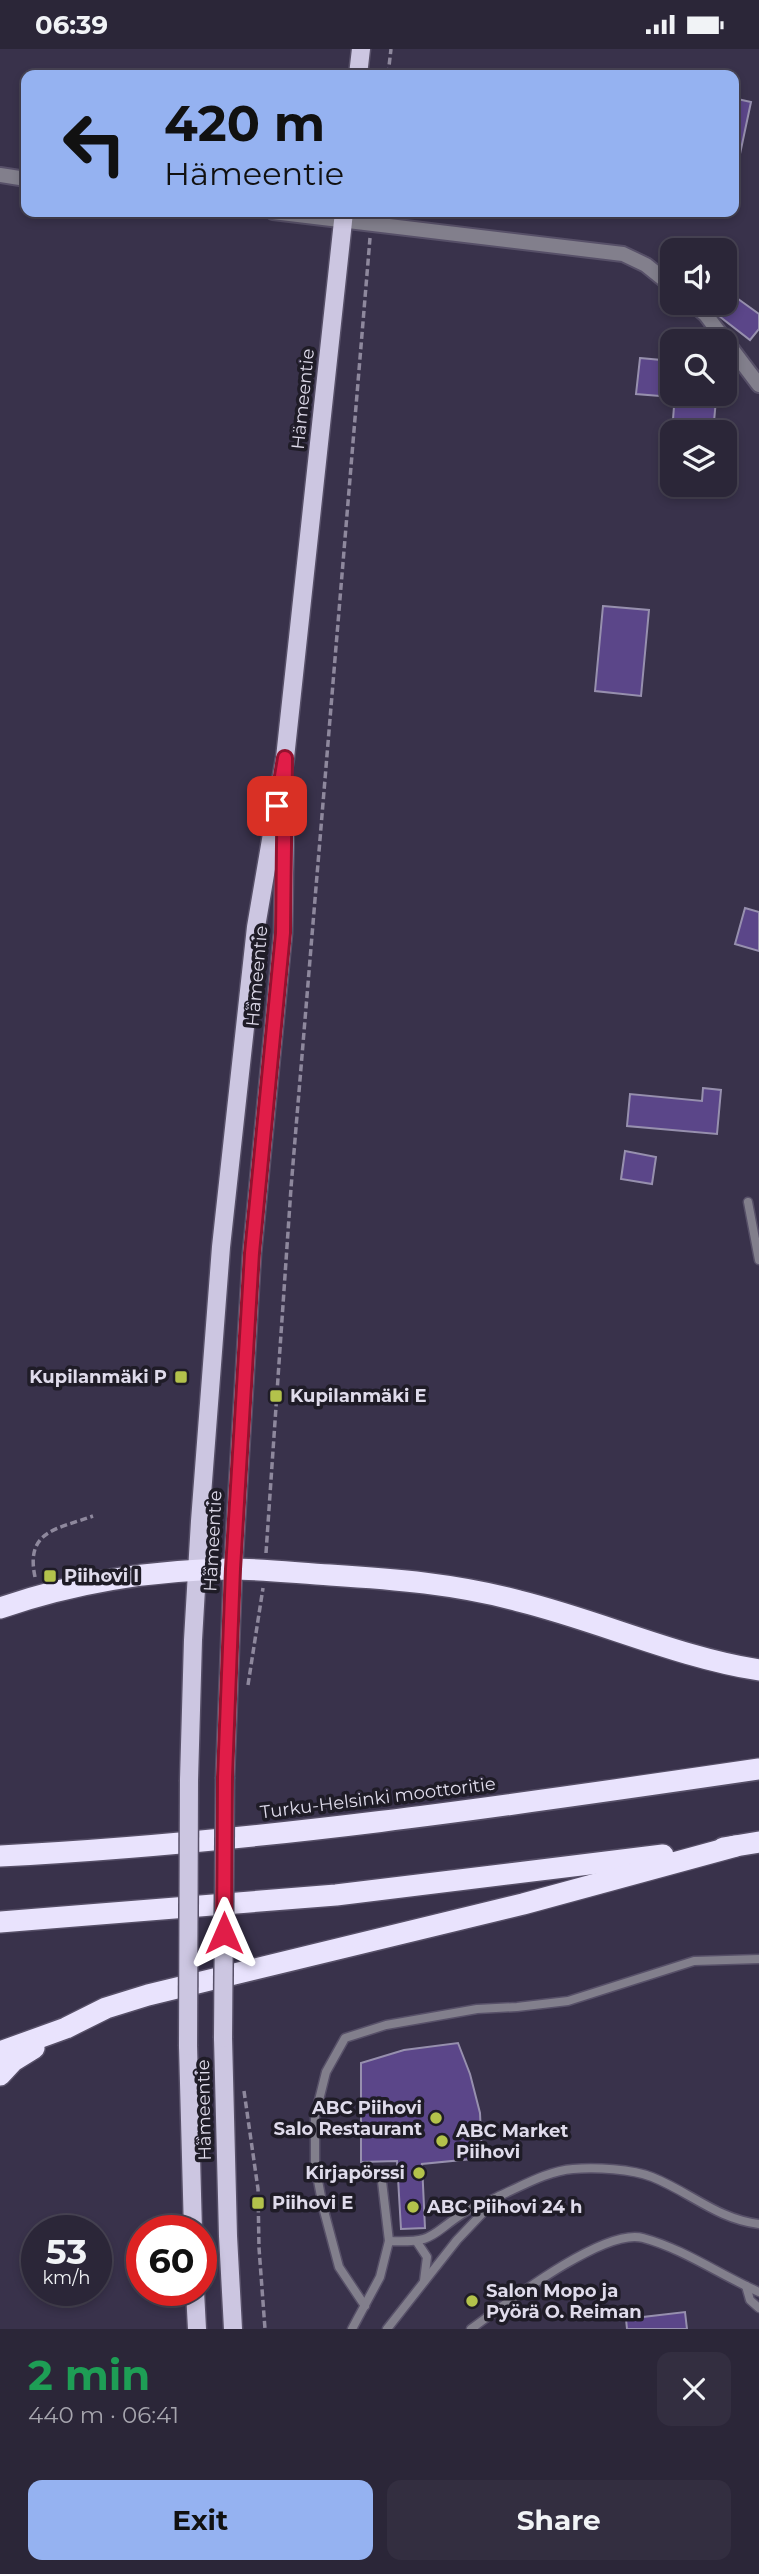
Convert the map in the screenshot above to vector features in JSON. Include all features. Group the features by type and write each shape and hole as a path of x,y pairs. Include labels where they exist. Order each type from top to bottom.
{"highway":[{"path":"0,1608 97,1583 197,1570 233,1569 391,1579 484,1592 555,1610 692,1655 759,1670"},
{"name":"Turku-Helsinki moottoritie","path":"0,1856 63,1853 311,1830 537,1802 759,1769"},
{"path":"0,1922 336,1895 759,1842"},
{"path":"0,2075 13,2061 66,2028 106,2008 148,1994 523,1904 736,1846"},
{"path":"0,2052 66,2028"}],"main road":[{"path":"359,70 361,49"},
{"name":"Hämeentie","path":"193,2215 188,2046 189,1780 197,1570 226,1207 256,927 285,758 343,217"},
{"name":"Hämeentie","path":"233,2329 223,2038 225,1777 233,1569 252,1253 283,933 285,758"},
{"path":"196,2306 197,2329"}],"street":[{"path":"0,175 21,178"},
{"path":"346,217 371,224 623,254 646,265 660,276"},
{"path":"707,315 759,385"}],"lane":[{"path":"748,1202 759,1260"},
{"path":"365,2306 339,2267 316,2171 315,2116 326,2072 345,2038 386,2025 477,2008 568,2001 694,1961 759,1959"},
{"path":"389,2241 416,2242 441,2231 465,2212 532,2180 571,2169 604,2169 652,2177 700,2204 742,2222 759,2224"},
{"path":"316,2171 381,2173 389,2241 380,2277 352,2329"},
{"path":"387,2329 457,2241 499,2196"},
{"path":"471,2329 531,2286 598,2245 639,2236 677,2250 759,2292"},
{"path":"416,2242 427,2257 424,2281"},
{"path":"746,2286 750,2300 759,2308"}],"path":[{"path":"389,70 391,49"},
{"path":"248,1696 265,1571 291,1188 371,224"},
{"path":"36,1579 33,1556 37,1542 47,1533 93,1515"},
{"path":"243,2087 258,2189 265,2329"}],"building":[{"path":"739,99 751,102 739,154"},
{"path":"737,298 759,314 759,329 750,340 719,316 737,315"},
{"path":"640,358 660,360 660,396 636,394"},
{"path":"674,406 715,406 714,420 673,420"},
{"path":"603,606 649,610 641,696 595,691"},
{"path":"745,908 759,912 759,951 735,944"},
{"path":"703,1088 721,1090 717,1134 627,1126 630,1094 702,1101"},
{"path":"625,1151 656,1157 652,1184 621,1179"},
{"path":"458,2043 470,2074 480,2113 482,2158 422,2164 425,2228 401,2229 397,2161 361,2162 361,2063 404,2050"},
{"path":"685,2312 687,2329 627,2329 626,2319"}],"place":[{"name":"Kupilanmäki P","path":"181,1377"},
{"name":"Kupilanmäki E","path":"276,1396"},
{"name":"Piihovi I","path":"50,1576"},
{"name":"ABC Piihovi Salo Restaurant","path":"436,2118"},
{"name":"ABC Market Piihovi","path":"442,2141"},
{"name":"Kirjapörssi","path":"419,2173"},
{"name":"Piihovi E","path":"258,2203"},
{"name":"ABC Piihovi 24 h","path":"413,2207"},
{"name":"Salon Mopo ja Pyörä O. Reiman","path":"472,2301"}],"route":[{"path":"224,1933 229,1633 252,1253 283,933 285,758 277,806"}]}
